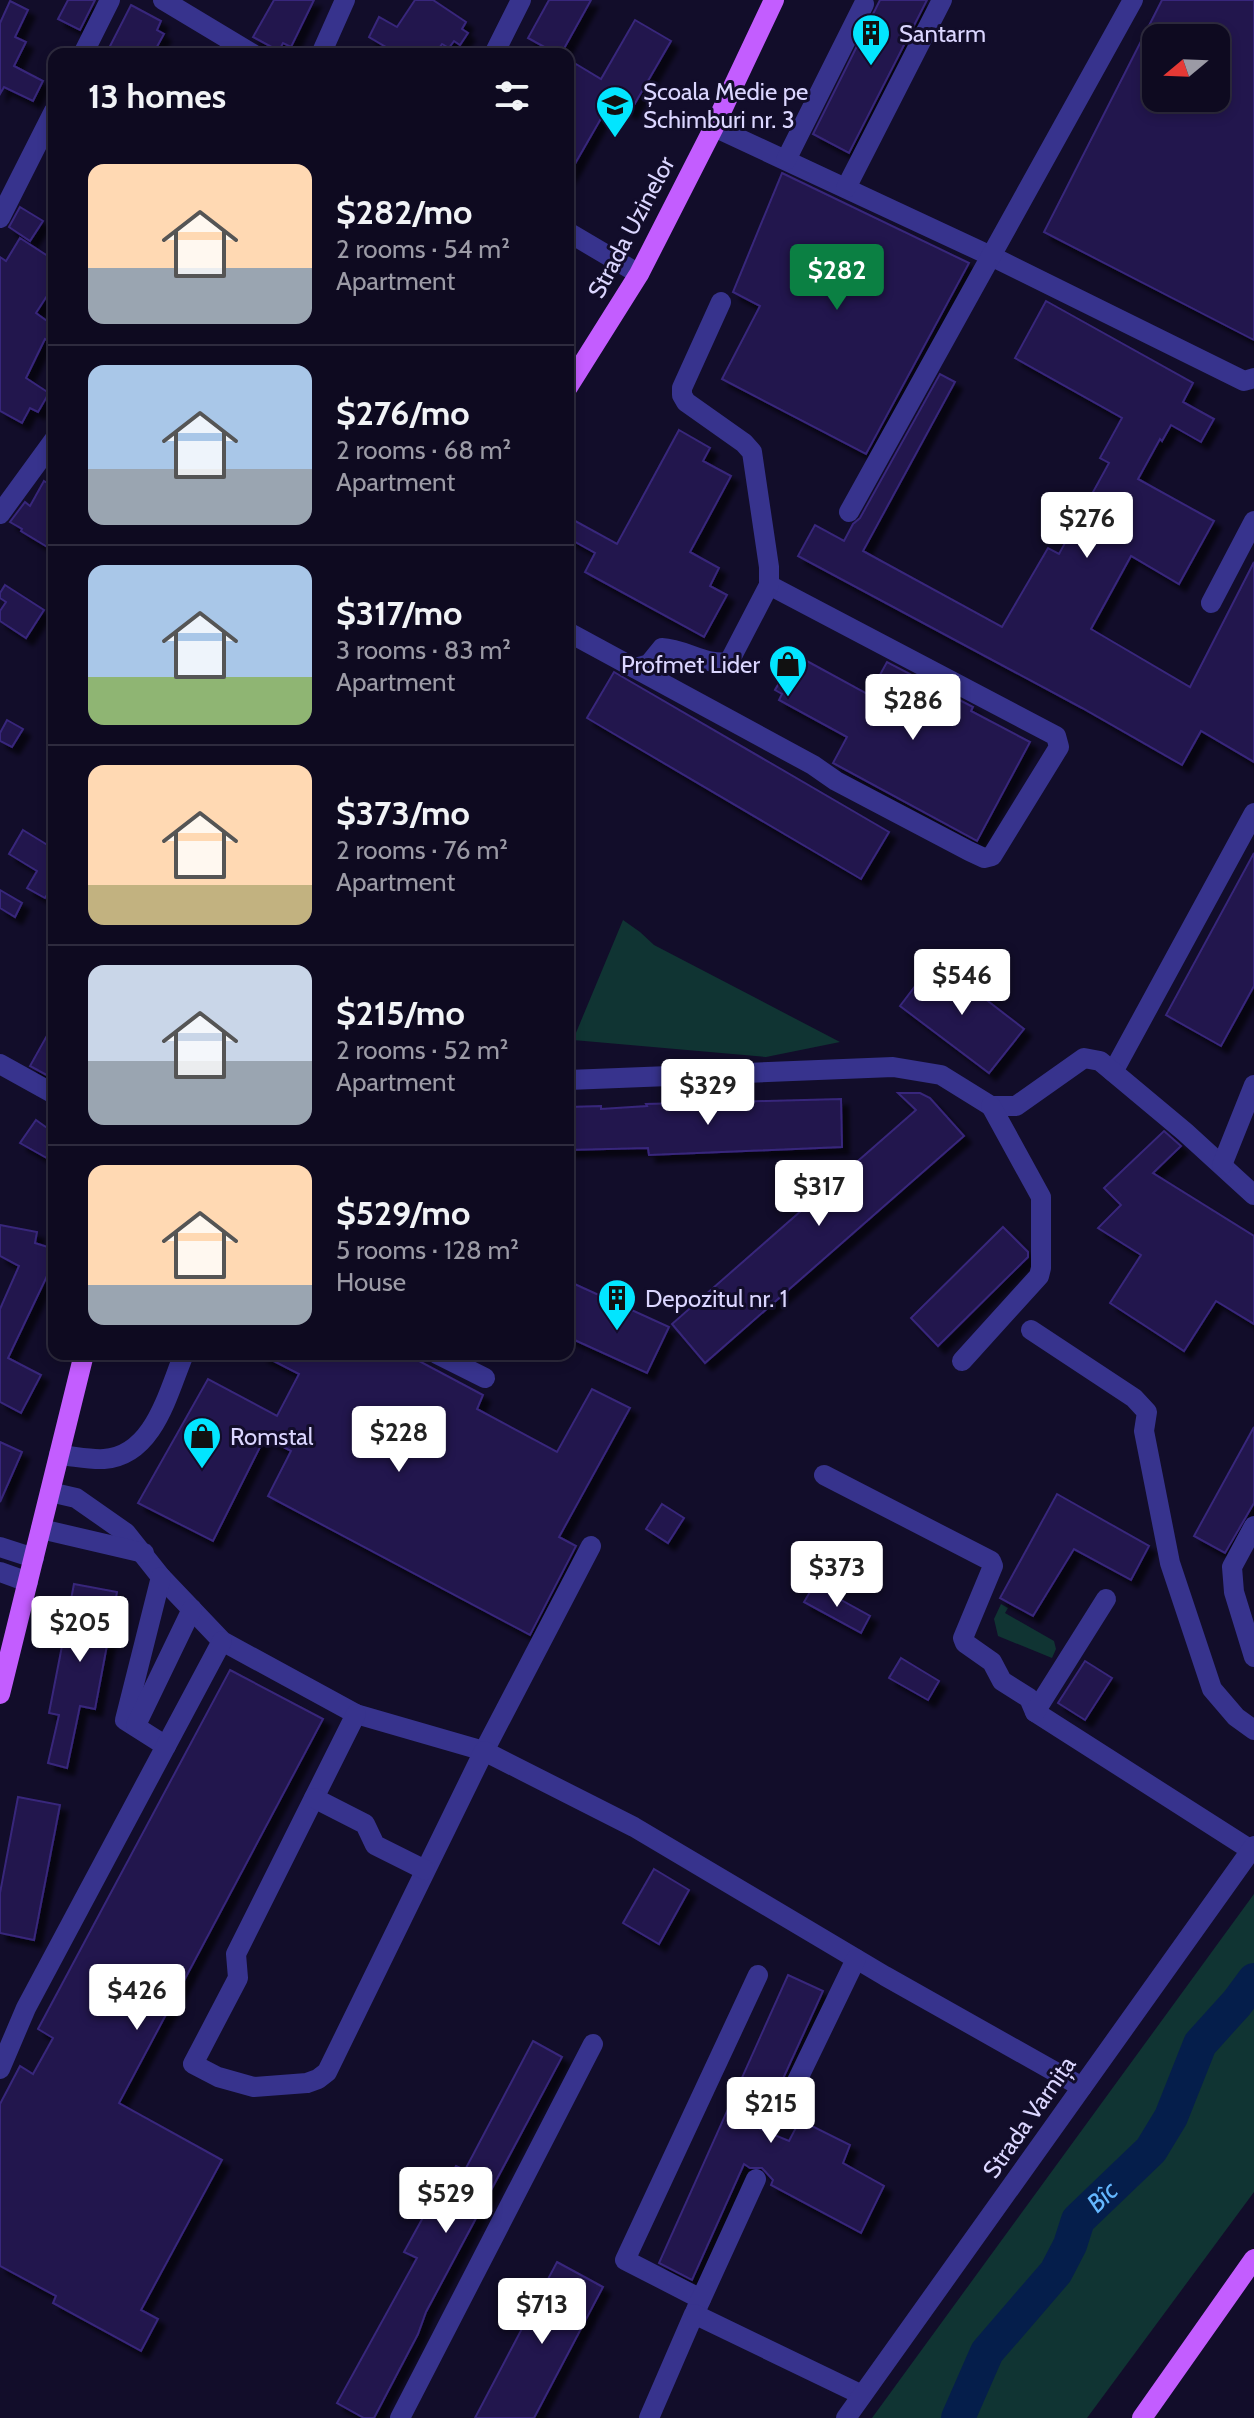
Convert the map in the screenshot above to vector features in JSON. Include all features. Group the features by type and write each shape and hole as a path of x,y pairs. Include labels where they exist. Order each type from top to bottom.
{"main road":[{"name":"Strada Uzinelor","path":"574,377 639,274 774,0"},
{"path":"1,1690 4,1660 28,1582 83,1360"},
{"path":"1142,2418 1254,2259"}],"street":[{"path":"86,48 110,0"},
{"path":"163,0 243,48"},
{"path":"324,48 345,0"},
{"path":"497,48 521,0"},
{"path":"846,188 942,0"},
{"path":"849,512 1133,0"},
{"path":"786,160 864,4"},
{"path":"0,218 48,123"},
{"path":"714,127 991,256 1244,381 1254,378"},
{"path":"574,236 639,274"},
{"path":"635,668 649,664 662,648 672,648 717,664 729,662 769,585 752,452 686,402 682,395 682,388 721,302"},
{"path":"0,514 48,448"},
{"path":"1211,603 1254,521"},
{"path":"574,635 813,765 849,788 969,851 984,858 992,856 1059,747 1056,736 769,585"},
{"path":"1113,1072 1254,813"},
{"path":"991,1106 1016,1106 1084,1058 1100,1061 1254,1195"},
{"path":"0,1064 48,1091"},
{"path":"574,1080 893,1067 941,1075 991,1106 1041,1197 1041,1268 1039,1276 962,1361"},
{"path":"1222,1165 1254,1085"},
{"path":"1031,1330 1134,1398 1147,1412 1144,1431 1170,1563 1212,1689 1236,1717 1254,1730"},
{"path":"59,1455 104,1459 128,1454 152,1430 181,1360"},
{"path":"449,1360 485,1378"},
{"path":"824,1475 991,1561 993,1566 963,1638 965,1643 992,1662 1002,1681 1029,1698 1035,1712 1252,1848"},
{"path":"50,1492 76,1498 126,1533 161,1577 222,1641 356,1714 484,1751 634,1827 856,1959 1082,2087"},
{"path":"1254,1526 1232,1567 1234,1592 1254,1657"},
{"path":"41,1529 144,1553"},
{"path":"356,1714 236,1954 238,1978 193,2064 218,2077 254,2087 307,2083 327,2072 484,1751 591,1546"},
{"path":"0,1547 34,1558"},
{"path":"0,1572 28,1582"},
{"path":"161,1577 125,1720 166,1746"},
{"path":"1035,1712 1106,1599"},
{"path":"136,1725 192,1609"},
{"path":"0,2069 26,2008 222,1641"},
{"path":"140,1663 162,1672"},
{"path":"314,1798 365,1824 375,1845 425,1870"},
{"name":"Strada Varnița","path":"846,2418 1252,1848"},
{"path":"780,2116 856,1959"},
{"path":"758,1975 625,2260 698,2306 862,2395"},
{"path":"400,2418 593,2044"},
{"path":"649,2418 756,2179"}],"green space":[{"path":"623,920 654,945 840,1042 766,1057 574,1040"},
{"path":"1001,1604 1008,1608 1005,1613 1054,1641 1056,1649 1052,1658 998,1636 994,1619"},
{"path":"1254,1894 1254,2192 1087,2418 872,2418"}],"building":[{"path":"68,0 95,0 80,30 58,19"},
{"path":"274,0 314,0 291,47 283,43 280,48 273,48 253,37"},
{"path":"415,0 433,0 466,22 462,29 468,33 460,45 454,41 449,48 442,44 439,48 388,48 369,37 379,17 397,27"},
{"path":"549,0 591,0 564,48 546,48 528,38"},
{"name":"Santarm","path":"880,0 927,0 849,153 813,134"},
{"path":"1162,0 1254,0 1254,340 1044,232 1142,39 1142,112 1230,112 1230,24 1150,24"},
{"path":"10,1 28,10 15,37 26,42 14,66 43,81 33,101 4,87 0,94 0,23"},
{"path":"131,5 161,21 157,30 164,34 156,48 109,48"},
{"path":"635,20 671,41 630,112 611,101 574,166 574,67 576,64 601,79"},
{"path":"782,173 969,263 866,454 722,379 760,306 733,292"},
{"path":"20,207 43,221 30,241 9,227"},
{"path":"20,238 48,256 48,294 36,313 48,322 48,341 45,339 26,378 48,395 38,412 30,408 22,423 0,411 0,257 6,261"},
{"path":"1046,301 1193,383 1183,402 1214,419 1201,442 1171,425 1138,479 1214,521 1179,584 1131,556 1091,629 1190,687 1254,562 1254,762 1201,731 1182,765 798,556 815,525 844,541 860,518 940,374 955,382 863,551 1002,627 1048,548 1059,554 1109,463 1100,458 1122,418 1015,358"},
{"path":"679,430 710,448 703,461 731,476 690,552 719,568 710,586 727,595 704,637 585,572 595,553 574,541 574,520 617,544"},
{"path":"44,481 48,483 48,547 10,522 25,502 30,506"},
{"path":"5,585 44,610 26,638 0,621 0,611 6,602 0,598 0,593"},
{"path":"805,660 869,695 887,662 973,707 971,711 1030,742 977,841 833,763 847,737 779,700 782,694 775,690 786,671 796,676"},
{"path":"614,672 889,832 861,879 587,718"},
{"path":"7,720 23,729 12,747 0,741 0,733"},
{"path":"23,830 48,845 48,893 45,898 27,888 37,871 9,854"},
{"path":"1254,853 1254,986 1221,1046 1166,1015"},
{"path":"0,890 22,903 15,917 0,908"},
{"path":"935,960 1024,1029 989,1073 900,1006"},
{"path":"48,1034 48,1076 30,1066"},
{"path":"898,1093 920,1093 930,1098 964,1136 705,1363 672,1324 916,1110"},
{"path":"841,1099 842,1147 649,1155 648,1148 574,1150 574,1107 601,1106 601,1109 646,1104"},
{"path":"36,1120 48,1129 48,1159 20,1143"},
{"path":"1164,1131 1181,1146 1153,1173 1254,1236 1254,1324 1216,1301 1184,1351 1110,1303 1141,1255 1098,1228 1121,1205 1104,1188"},
{"path":"0,1225 37,1232 35,1243 48,1247 48,1276 8,1358 41,1375 21,1413 0,1402 0,1309 19,1266 0,1256"},
{"path":"1003,1227 1028,1252 1028,1257 938,1346 911,1318"},
{"name":"Depozitul nr. 1","path":"574,1284 669,1327 647,1373 574,1340"},
{"path":"272,1360 417,1360 483,1395 477,1409 557,1452 592,1389 630,1408 559,1537 576,1546 530,1635 268,1496 291,1451 265,1437 213,1541 138,1503 208,1379 277,1416 299,1374"},
{"path":"1254,1427 1254,1503 1225,1553 1194,1536"},
{"path":"0,1442 22,1452 0,1502"},
{"path":"1057,1494 1149,1546 1131,1580 1074,1549 1033,1616 1000,1598"},
{"path":"662,1504 684,1518 668,1543 646,1529"},
{"path":"74,1584 117,1592 95,1709 80,1706 67,1768 48,1763 59,1715 49,1713"},
{"path":"814,1585 870,1616 861,1633 804,1602"},
{"path":"901,1658 939,1681 928,1700 889,1678"},
{"path":"1085,1661 1112,1678 1085,1720 1058,1703"},
{"path":"230,1670 323,1719 119,2103 222,2160 141,2310 158,2319 141,2351 53,2303 56,2296 0,2266 0,2104 20,2066 33,2074 53,2038 38,2029"},
{"path":"18,1797 60,1805 34,1940 0,1933 0,1893"},
{"path":"654,1869 689,1890 659,1944 623,1923"},
{"path":"788,1975 823,1991 760,2129 789,2141 800,2120 850,2145 843,2163 884,2186 861,2233 771,2185 773,2180 762,2168 750,2168 744,2164 692,2280 659,2263"},
{"path":"533,2041 562,2057 426,2312 418,2334 374,2418 364,2418 337,2403 417,2258 404,2252 443,2181 446,2183 456,2166 465,2170"},
{"path":"557,2262 603,2287 534,2418 475,2418"}],"waterway":[{"name":"Bîc","path":"958,2418 987,2352 1056,2272 1078,2220 1151,2150 1171,2117 1200,2044 1254,1980"}],"place":[{"name":"Santarm","path":"871,67"},
{"name":"Școala Medie pe Schimburi nr. 3","path":"615,139"},
{"name":"Profmet Lider","path":"788,698"},
{"name":"Depozitul nr. 1","path":"617,1332"},
{"name":"Romstal","path":"202,1470"}]}
